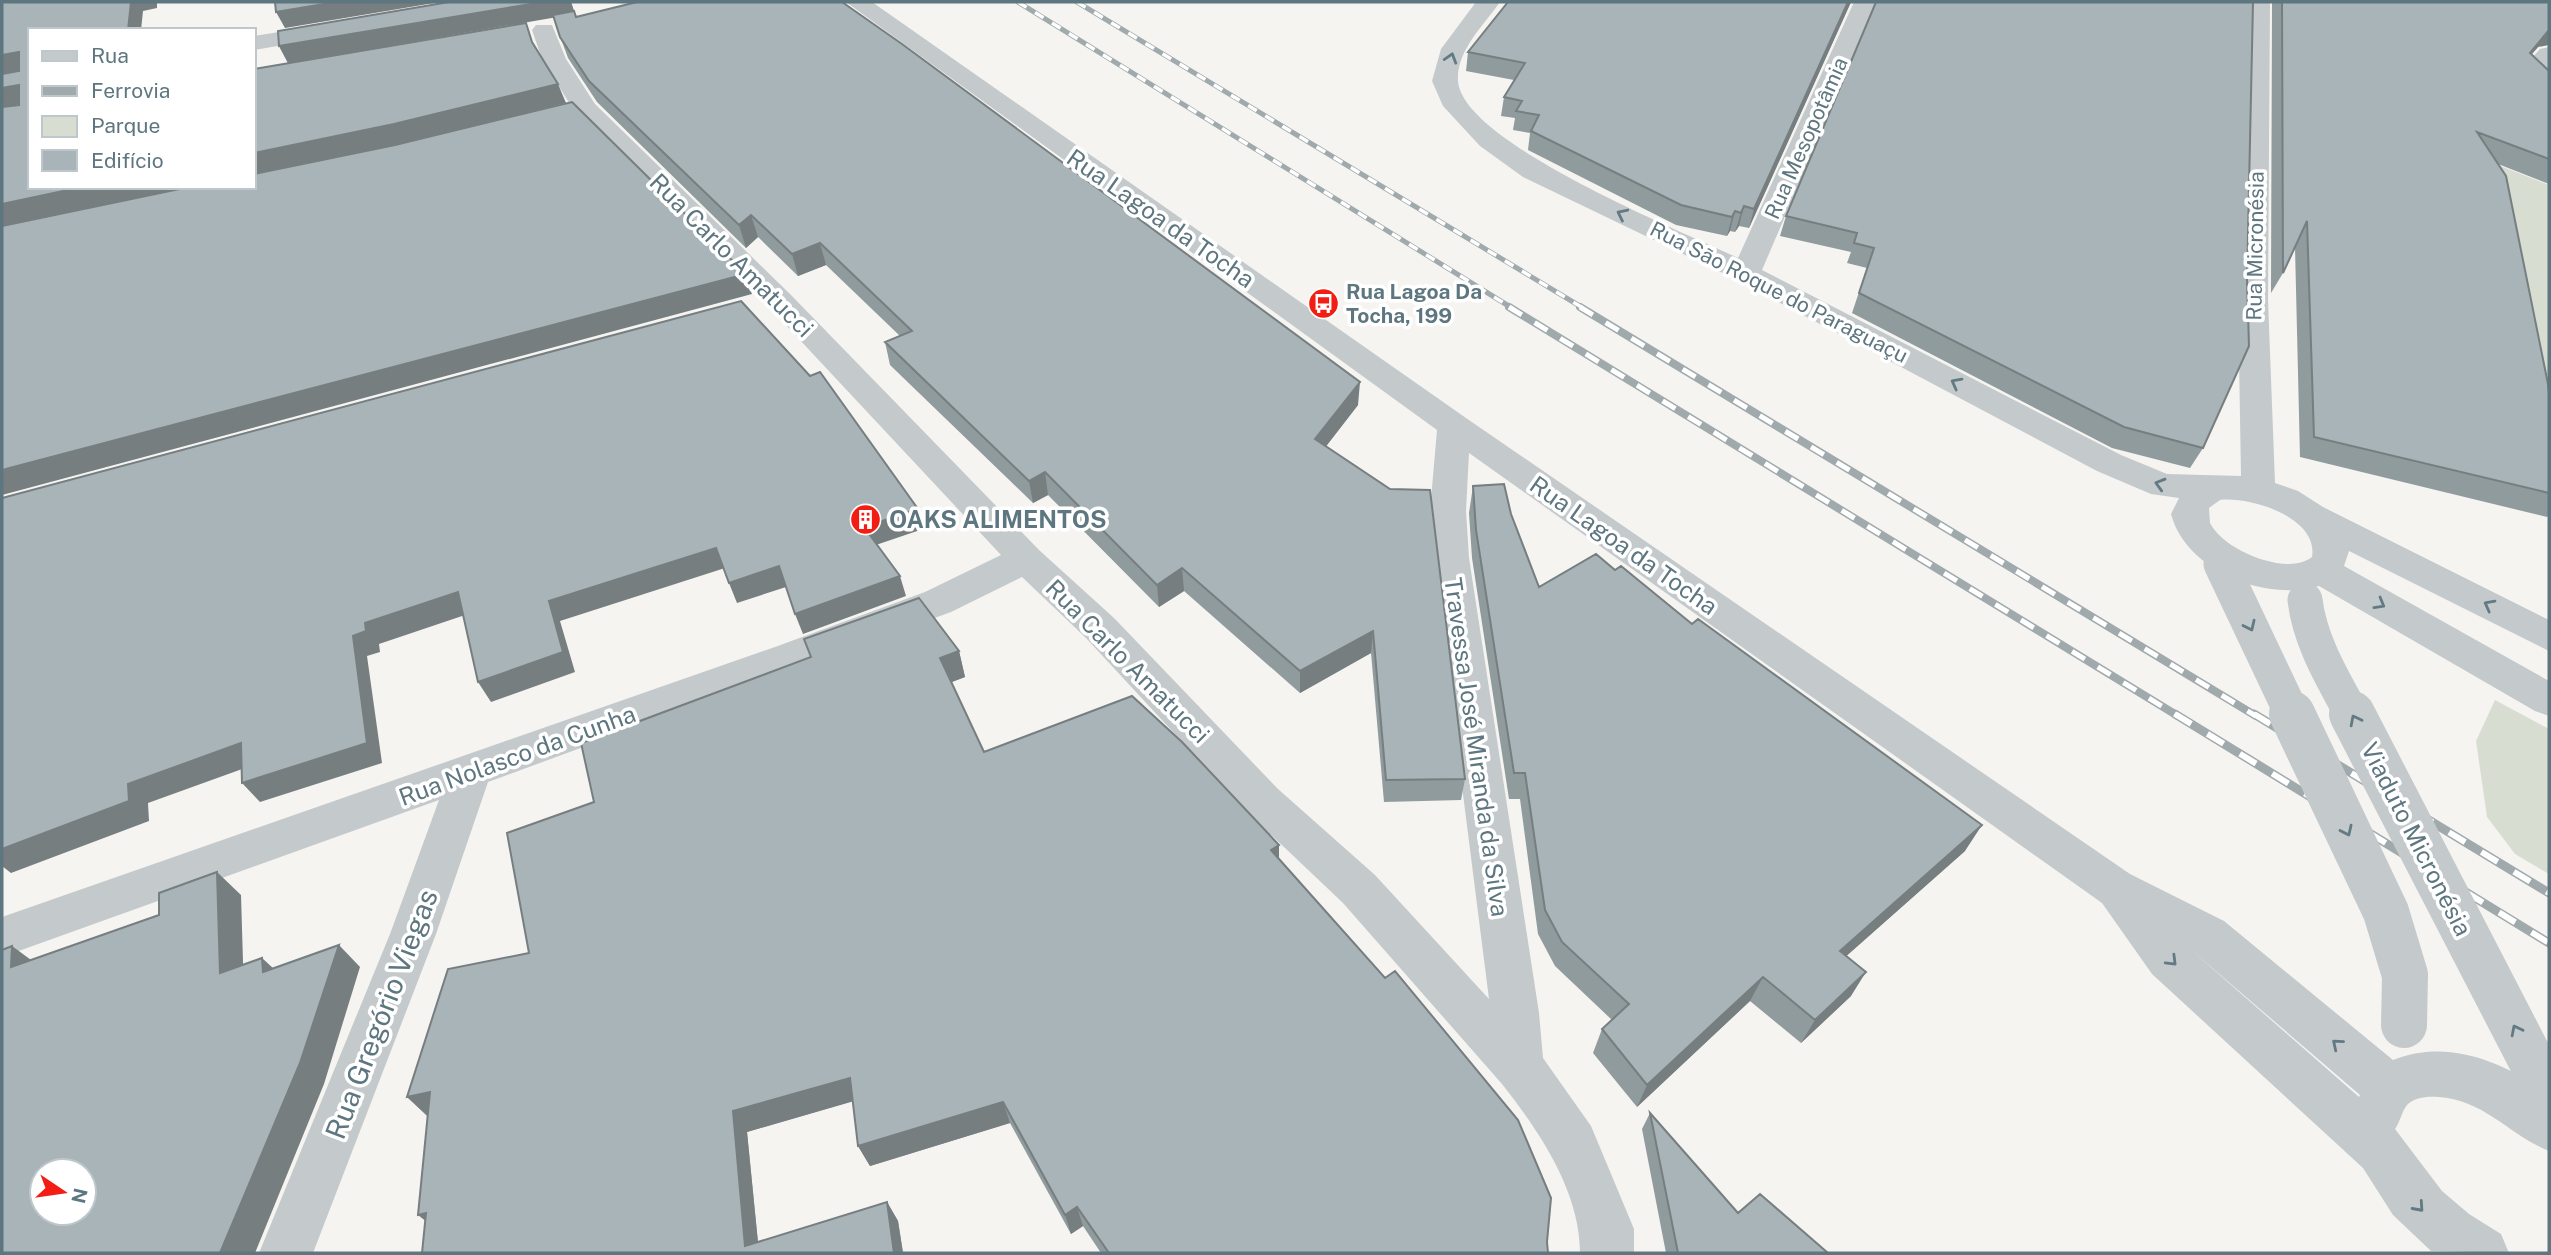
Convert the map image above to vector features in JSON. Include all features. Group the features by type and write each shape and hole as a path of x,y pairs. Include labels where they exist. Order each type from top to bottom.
{"street":[{"name":"Rua Lagoa da Tocha","path":"857,2 1454,426 2114,888 2208,935 2400,1082"},
{"name":"Rua São Roque do Paraguaçu","path":"1488,2 1453,49 1445,81 1452,101 1489,140 1532,171 1746,273 2109,463 2154,483 2173,488 2241,488"},
{"name":"Rua Mesopotâmia","path":"1746,273 1866,2"},
{"name":"Rua Micronésia","path":"2241,488 2259,475 2253,257 2259,119 2259,2"},
{"path":"516,35 570,25"},
{"path":"256,43 354,26"},
{"name":"Rua Carlo Amatucci","path":"544,30 571,113 780,301 1026,559 1109,638 1263,801 1359,889 1520,1067 1573,1143 1607,1229 1607,1253"},
{"path":"2549,54 2532,71 2549,85"},
{"path":"743,310 780,301"},
{"name":"Travessa José Miranda da Silva","path":"1454,426 1448,511 1451,558 1515,1013 1520,1067"},
{"path":"2381,1150 2377,1115 2400,1082 2405,975 2386,912 2217,557 2200,538 2189,514 2192,503 2200,495 2241,488 2284,499 2308,514 2549,637"},
{"path":"2308,514 2323,530 2331,545 2330,559 2310,582"},
{"path":"2217,557 2248,569 2310,582 2549,701"},
{"name":"Rua Nolasco da Cunha","path":"2,937 879,625 938,602 1026,559"},
{"name":"Viaduto Micronésia","path":"2310,582 2307,617 2320,653 2549,1104"},
{"name":"Rua Gregório Viegas","path":"286,1253 408,947 470,772"},
{"path":"2114,888 2168,959 2381,1150 2398,1182 2422,1212 2461,1248"},
{"path":"2400,1082 2438,1073 2472,1080 2507,1094 2549,1104"}],"green space":[{"path":"2490,162 2549,185 2549,492"},
{"path":"2495,700 2549,729 2549,874 2515,854 2487,817 2476,741"}],"building":[{"path":"2,2 131,2 128,28 28,28 28,189 73,189 2,204 2,107 19,105 19,85 2,88 2,74 19,71 19,52 2,55"},
{"path":"275,2 336,2 276,12"},
{"path":"449,2 543,2 279,46 278,31"},
{"path":"637,2 842,2 1360,382 1315,439 1390,489 1430,490 1465,779 1386,780 1373,631 1300,671 1182,568 1157,585 1045,472 1029,481 885,342 912,331 820,243 792,254 751,215 739,225 589,81 560,37 553,15 574,11 576,17"},
{"path":"1508,2 1848,2 1754,209 1744,206 1741,213 1735,211 1732,217 1681,205 1531,131 1539,115 1516,111 1522,101 1504,97 1525,63 1468,52"},
{"path":"1876,2 2253,2 2247,280 2249,346 2203,448 2124,427 1859,293 1874,248 1854,243 1857,233 1786,216"},
{"path":"2282,2 2549,2 2549,30 2530,53 2549,71 2549,159 2477,132 2506,176 2548,384 2549,493 2314,437 2307,221 2283,273"},
{"path":"526,23 532,42 558,84 394,124 256,153 256,69"},
{"path":"572,102 746,274 2,470 2,226 179,189 256,189 256,174 395,145"},
{"path":"741,301 810,376 820,372 918,509 864,527 900,576 795,614 779,566 729,583 716,548 549,601 563,652 478,682 458,592 365,623 366,631 353,636 367,743 242,783 241,743 128,784 129,801 2,849 2,498"},
{"path":"1504,484 1511,514 1539,587 1596,554 1615,570 1621,566 1692,624 1698,619 1982,825 1840,951 1866,972 1815,1020 1763,977 1647,1085 1602,1029 1629,1004 1562,942 1545,910 1525,773 1514,773 1476,530 1473,486"},
{"path":"919,598 959,651 940,658 984,752 1132,696 1182,742 1279,845 1271,850 1385,978 1395,971 1518,1120 1551,1198 1548,1253 1109,1253 1077,1207 1065,1215 1003,1102 858,1146 850,1078 733,1111 745,1246 887,1202 894,1253 422,1253 426,1213 418,1215 430,1092 407,1097 448,969 529,953 507,833 594,802 581,743 811,657 804,639"},
{"path":"217,872 220,973 262,958 263,972 339,945 300,1063 220,1253 2,1253 2,950 12,946 11,967 159,915 159,893"},
{"path":"1650,1113 1738,1213 1760,1194 1828,1253 1678,1253"}],"railway":[{"path":"1018,2 1512,308"},
{"path":"1077,2 1583,308"},
{"path":"1509,307 2178,716"},
{"path":"1580,307 2256,716"},
{"path":"2175,714 2549,943"},
{"path":"2254,714 2549,893"}],"place":[{"name":"Rua Lagoa Da Tocha, 199","path":"1323,303"},
{"name":"OAKS ALIMENTOS","path":"866,519"}]}
